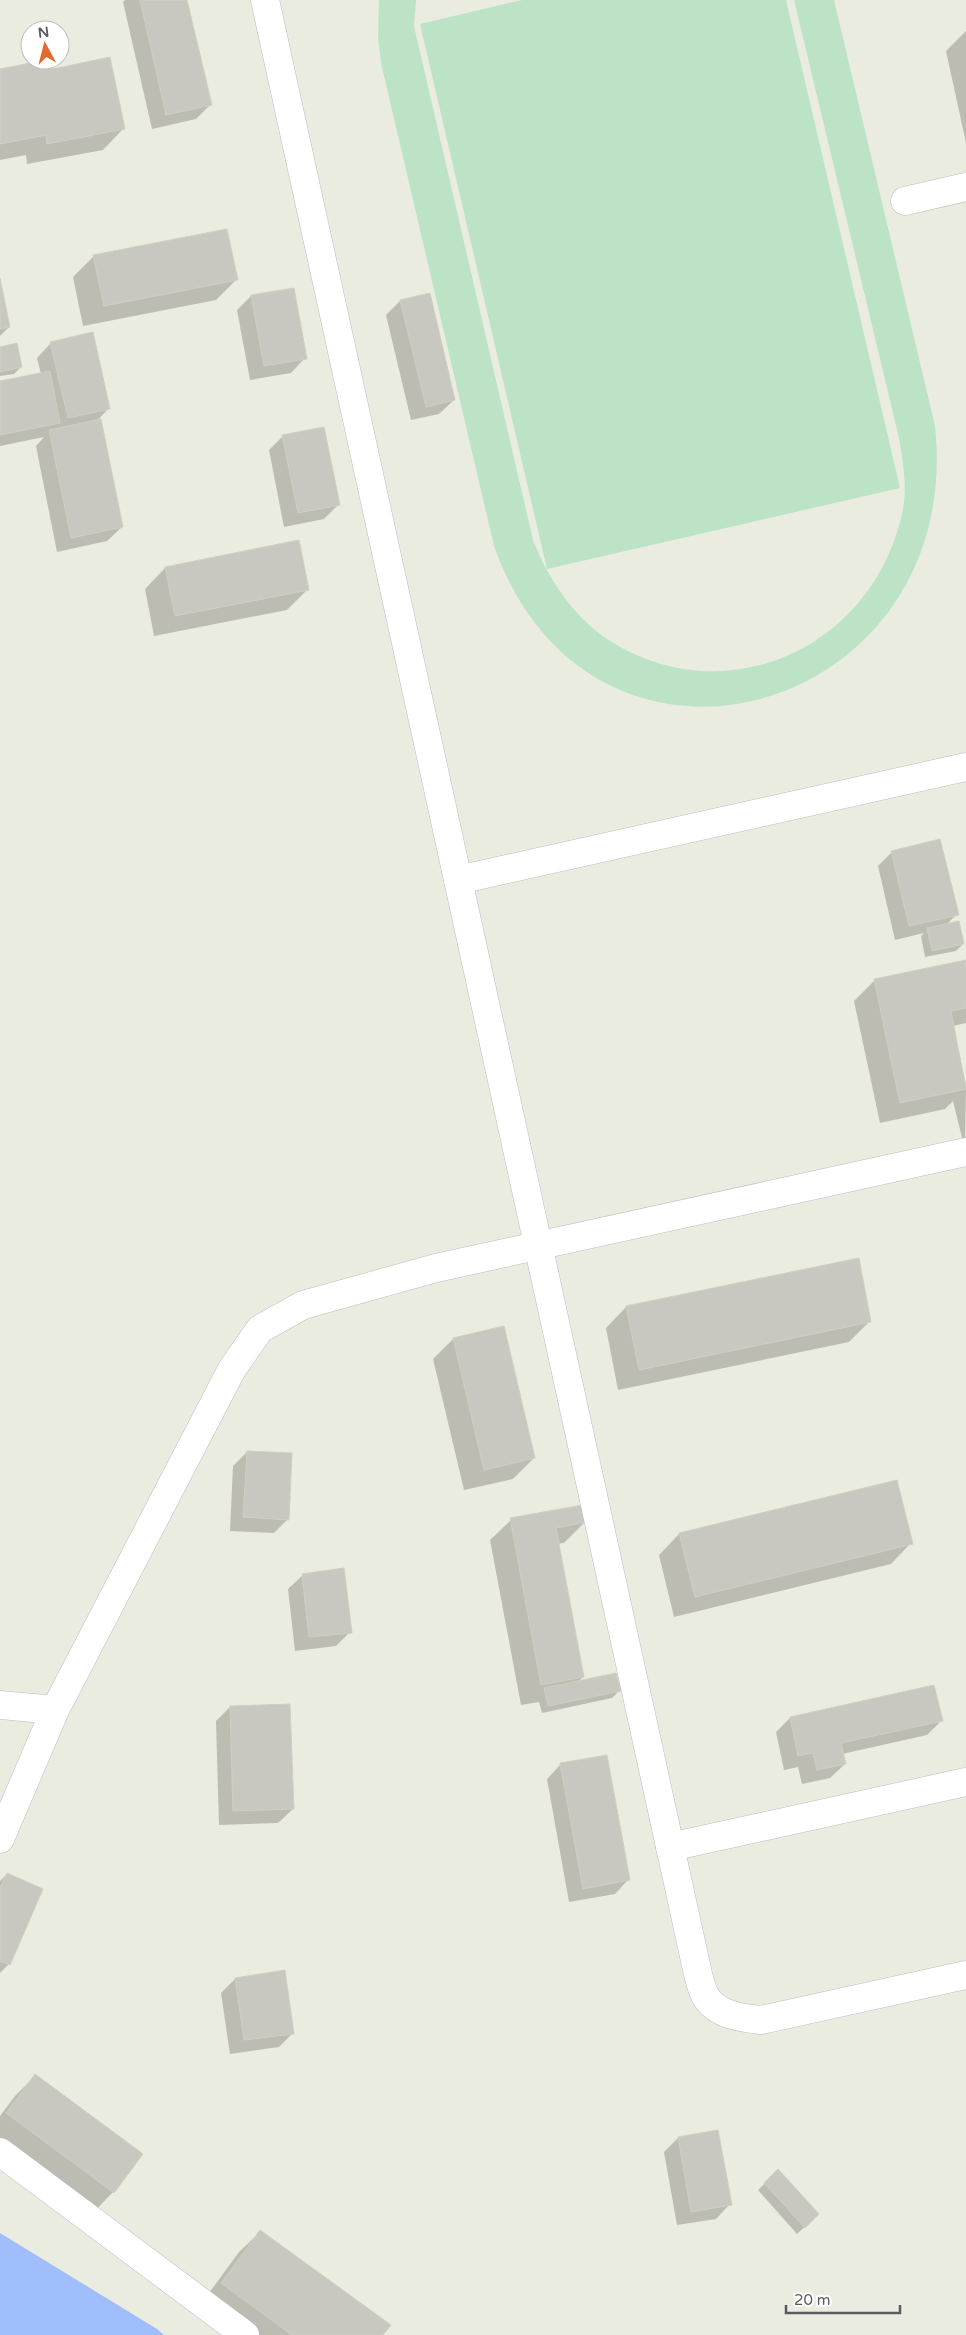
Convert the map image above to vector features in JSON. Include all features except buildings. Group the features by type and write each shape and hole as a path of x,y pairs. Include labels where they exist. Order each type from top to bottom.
{"street":[{"path":"265,0 698,1974 706,1998 722,2011 740,2018 761,2020 966,1975"},
{"path":"905,200 966,187"},
{"path":"458,880 966,767"},
{"path":"0,1840 55,1710 232,1369 260,1329 303,1305 436,1268 966,1152"},
{"path":"0,1705 55,1710"},
{"path":"670,1847 966,1782"},
{"path":"0,2152 245,2335"}],"green space":[{"path":"379,0 416,0 414,26 533,540 539,554 562,595 583,619 607,639 653,661 700,671 746,668 790,655 829,631 862,598 887,557 903,509 905,482 899,438 794,0 834,0 935,426 929,525 893,606 835,664 763,698 685,706 609,685 542,632 494,546 381,63 378,38"},
{"path":"522,0 786,0 900,488 547,569 420,24"}],"water":[{"path":"0,2233 157,2329 164,2335 0,2335"}]}
